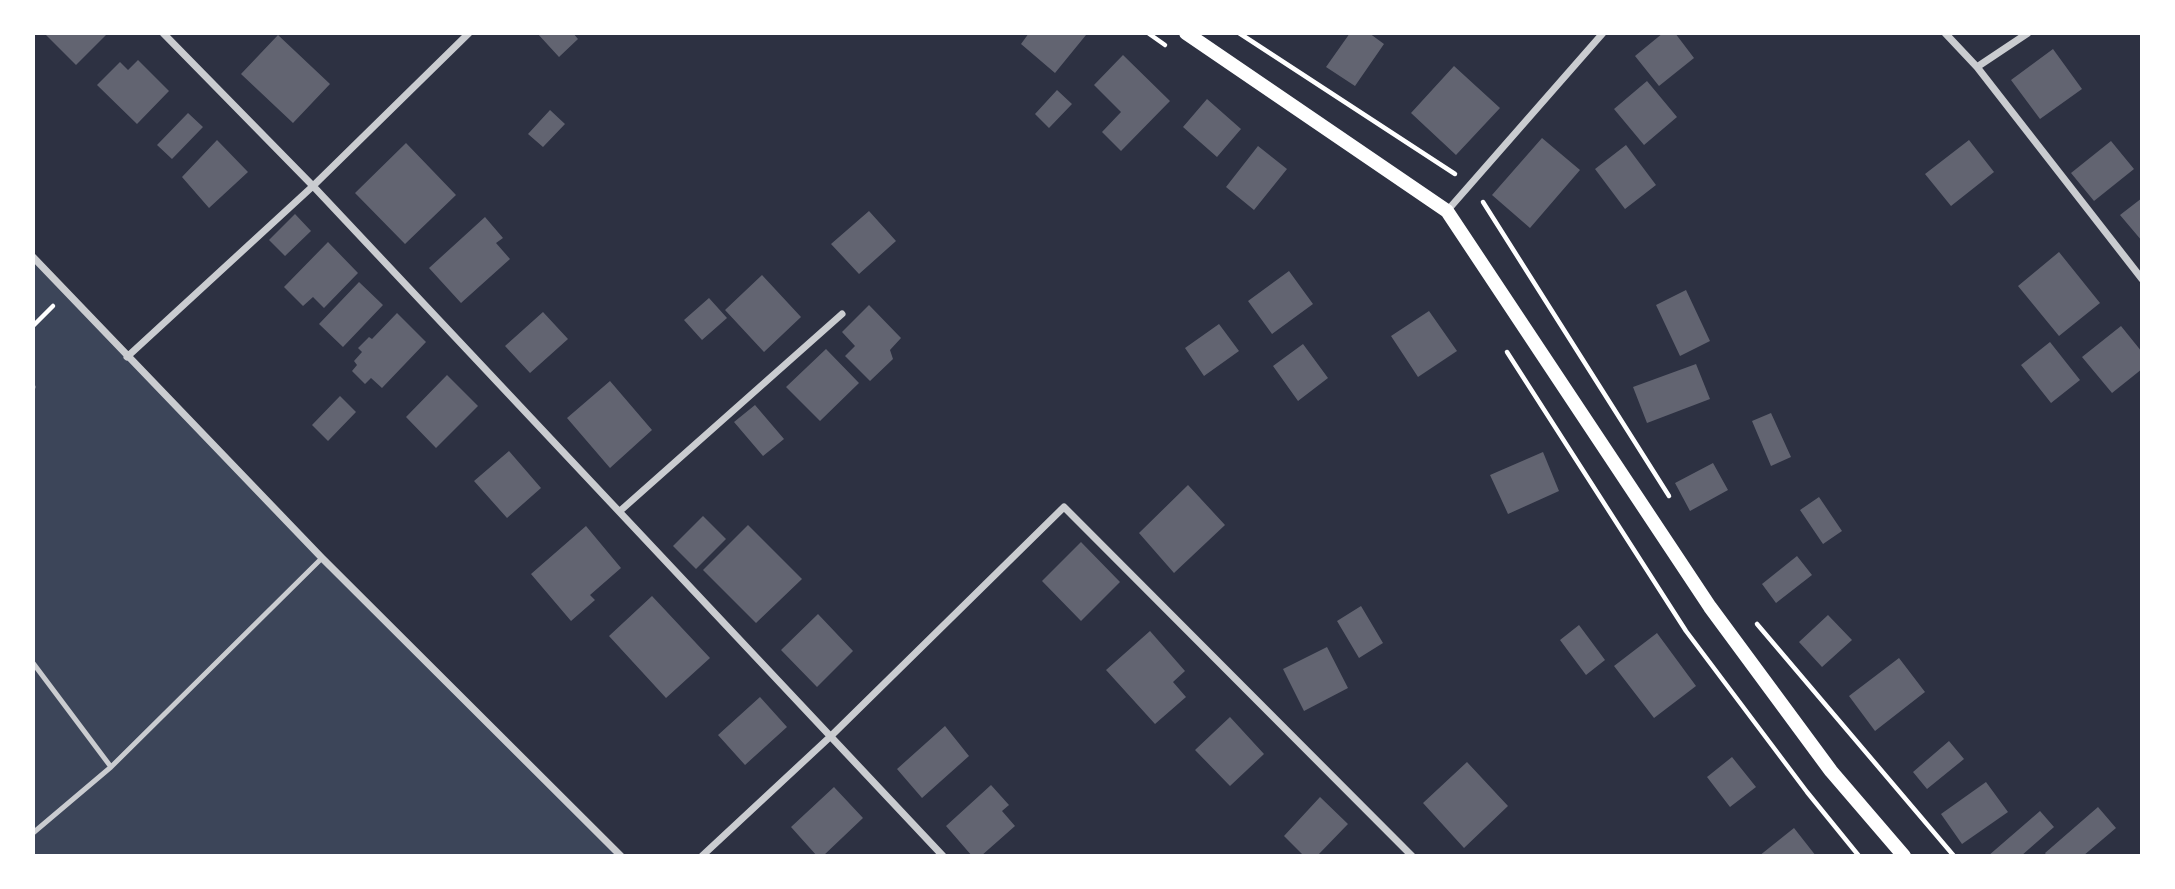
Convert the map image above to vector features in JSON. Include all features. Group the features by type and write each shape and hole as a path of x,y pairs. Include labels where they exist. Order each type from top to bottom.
{"main road":[{"path":"1186,33 1447,211 1710,607 1831,771 1903,856"}],"street":[{"path":"163,33 313,186 943,856"},
{"path":"127,356 313,186 469,33"},
{"path":"1447,211 1603,33"},
{"path":"1945,33 1977,67 2142,279"},
{"path":"1977,67 2028,33"},
{"path":"33,257 322,558 621,856"},
{"path":"620,511 842,314"},
{"path":"702,856 832,735 1063,507 1412,856"}],"lane":[{"path":"33,833 111,767 322,558"},
{"path":"33,663 111,767"}],"path":[{"path":"1148,33 1171,49"},
{"path":"33,326 66,293"},
{"path":"1506,350 1686,631 1807,792 1859,856"}],"shaded area":[{"path":"33,257 322,558 621,856 33,856"}],"building":[{"path":"44,33 108,33 76,65"},
{"path":"537,33 573,33 578,39 559,57"},
{"path":"1029,33 1086,35 1055,73 1021,44"},
{"path":"1350,33 1369,33 1384,44 1355,86 1326,67"},
{"path":"1663,33 1675,33 1694,58 1659,86 1635,56"},
{"path":"278,35 330,84 293,123 241,74"},
{"path":"2053,49 2082,89 2040,119 2011,80"},
{"path":"1123,55 1170,101 1121,151 1102,132 1121,112 1094,85"},
{"path":"138,60 169,91 137,124 97,85 120,62 128,70"},
{"path":"1454,66 1500,108 1456,155 1411,113"},
{"path":"1647,81 1677,117 1644,145 1614,109"},
{"path":"1057,90 1072,104 1049,128 1035,114"},
{"path":"1207,99 1241,129 1217,157 1183,127"},
{"path":"550,110 565,124 543,147 528,134"},
{"path":"188,113 203,127 172,159 157,145"},
{"path":"1542,138 1580,170 1530,228 1492,195"},
{"path":"217,140 248,172 209,208 182,177"},
{"path":"1969,140 1994,172 1951,206 1925,174"},
{"path":"2111,141 2134,169 2094,201 2071,173"},
{"path":"406,143 456,195 405,244 355,193"},
{"path":"1626,145 1656,185 1625,209 1595,169"},
{"path":"1258,146 1287,169 1254,210 1226,187"},
{"path":"2142,198 2142,241 2120,215"},
{"path":"869,211 896,241 859,274 831,244"},
{"path":"295,214 311,231 285,256 269,240"},
{"path":"485,217 503,238 496,243 510,259 461,303 429,268"},
{"path":"328,242 358,273 324,308 313,297 303,306 284,287"},
{"path":"2059,252 2100,303 2059,336 2018,286"},
{"path":"1289,271 1313,304 1272,334 1248,301"},
{"path":"762,275 801,317 764,352 725,310"},
{"path":"359,282 383,305 343,347 319,324"},
{"path":"1686,290 1710,341 1680,356 1656,305"},
{"path":"709,298 727,318 702,340 684,320"},
{"path":"869,305 901,338 890,350 893,359 870,381 845,356 855,346 842,332"},
{"path":"1429,311 1457,351 1418,377 1391,336"},
{"path":"543,312 568,339 530,373 505,346"},
{"path":"397,313 426,342 382,388 371,378 365,384 352,371 357,365 354,361 362,352 358,348 369,337 372,339"},
{"path":"1219,324 1239,351 1204,376 1185,348"},
{"path":"2121,326 2142,352 2142,369 2112,393 2082,357"},
{"path":"2050,342 2080,380 2051,403 2021,365"},
{"path":"1303,344 1328,378 1298,401 1273,366"},
{"path":"826,349 859,383 820,421 786,387"},
{"path":"1696,364 1710,399 1647,423 1633,387"},
{"path":"447,375 478,406 436,448 406,417"},
{"path":"610,381 652,430 610,468 567,418"},
{"path":"340,396 356,412 328,441 312,425"},
{"path":"755,405 784,439 763,456 734,422"},
{"path":"1771,413 1791,457 1771,466 1752,421"},
{"path":"509,451 541,488 507,518 474,481"},
{"path":"1543,452 1559,491 1508,514 1490,475"},
{"path":"1713,463 1728,490 1690,511 1675,483"},
{"path":"1188,485 1225,525 1174,573 1139,533"},
{"path":"1819,497 1842,531 1823,544 1800,510"},
{"path":"703,516 726,539 696,569 673,546"},
{"path":"748,525 802,579 756,623 703,570"},
{"path":"586,526 621,568 590,595 595,600 571,621 531,574"},
{"path":"1081,542 1120,582 1081,621 1042,581"},
{"path":"1797,556 1812,575 1776,603 1762,584"},
{"path":"652,596 710,658 666,698 609,636"},
{"path":"1361,606 1383,643 1359,658 1337,621"},
{"path":"818,614 853,651 817,687 781,650"},
{"path":"1828,615 1852,640 1822,667 1799,642"},
{"path":"1579,625 1605,660 1586,675 1560,640"},
{"path":"1150,631 1185,671 1173,682 1186,697 1155,724 1106,670"},
{"path":"1657,633 1696,686 1654,718 1614,666"},
{"path":"1327,647 1348,688 1304,711 1283,669"},
{"path":"1899,658 1925,692 1875,731 1849,696"},
{"path":"760,697 787,727 745,765 718,735"},
{"path":"1230,717 1264,754 1230,786 1195,750"},
{"path":"945,726 969,756 922,798 897,769"},
{"path":"1949,741 1964,759 1927,789 1913,772"},
{"path":"1732,757 1756,787 1730,807 1707,777"},
{"path":"1467,762 1508,806 1464,848 1423,803"},
{"path":"1986,782 2008,812 1962,844 1941,814"},
{"path":"991,785 1009,805 1002,811 1015,826 981,856 972,856 946,826"},
{"path":"834,787 863,818 823,856 817,856 791,827"},
{"path":"1320,797 1348,824 1317,856 1304,856 1284,836"},
{"path":"2098,807 2116,828 2083,856 2047,856 2045,853"},
{"path":"2040,811 2054,827 2021,856 1988,856"},
{"path":"1794,828 1816,856 1759,856"}]}
